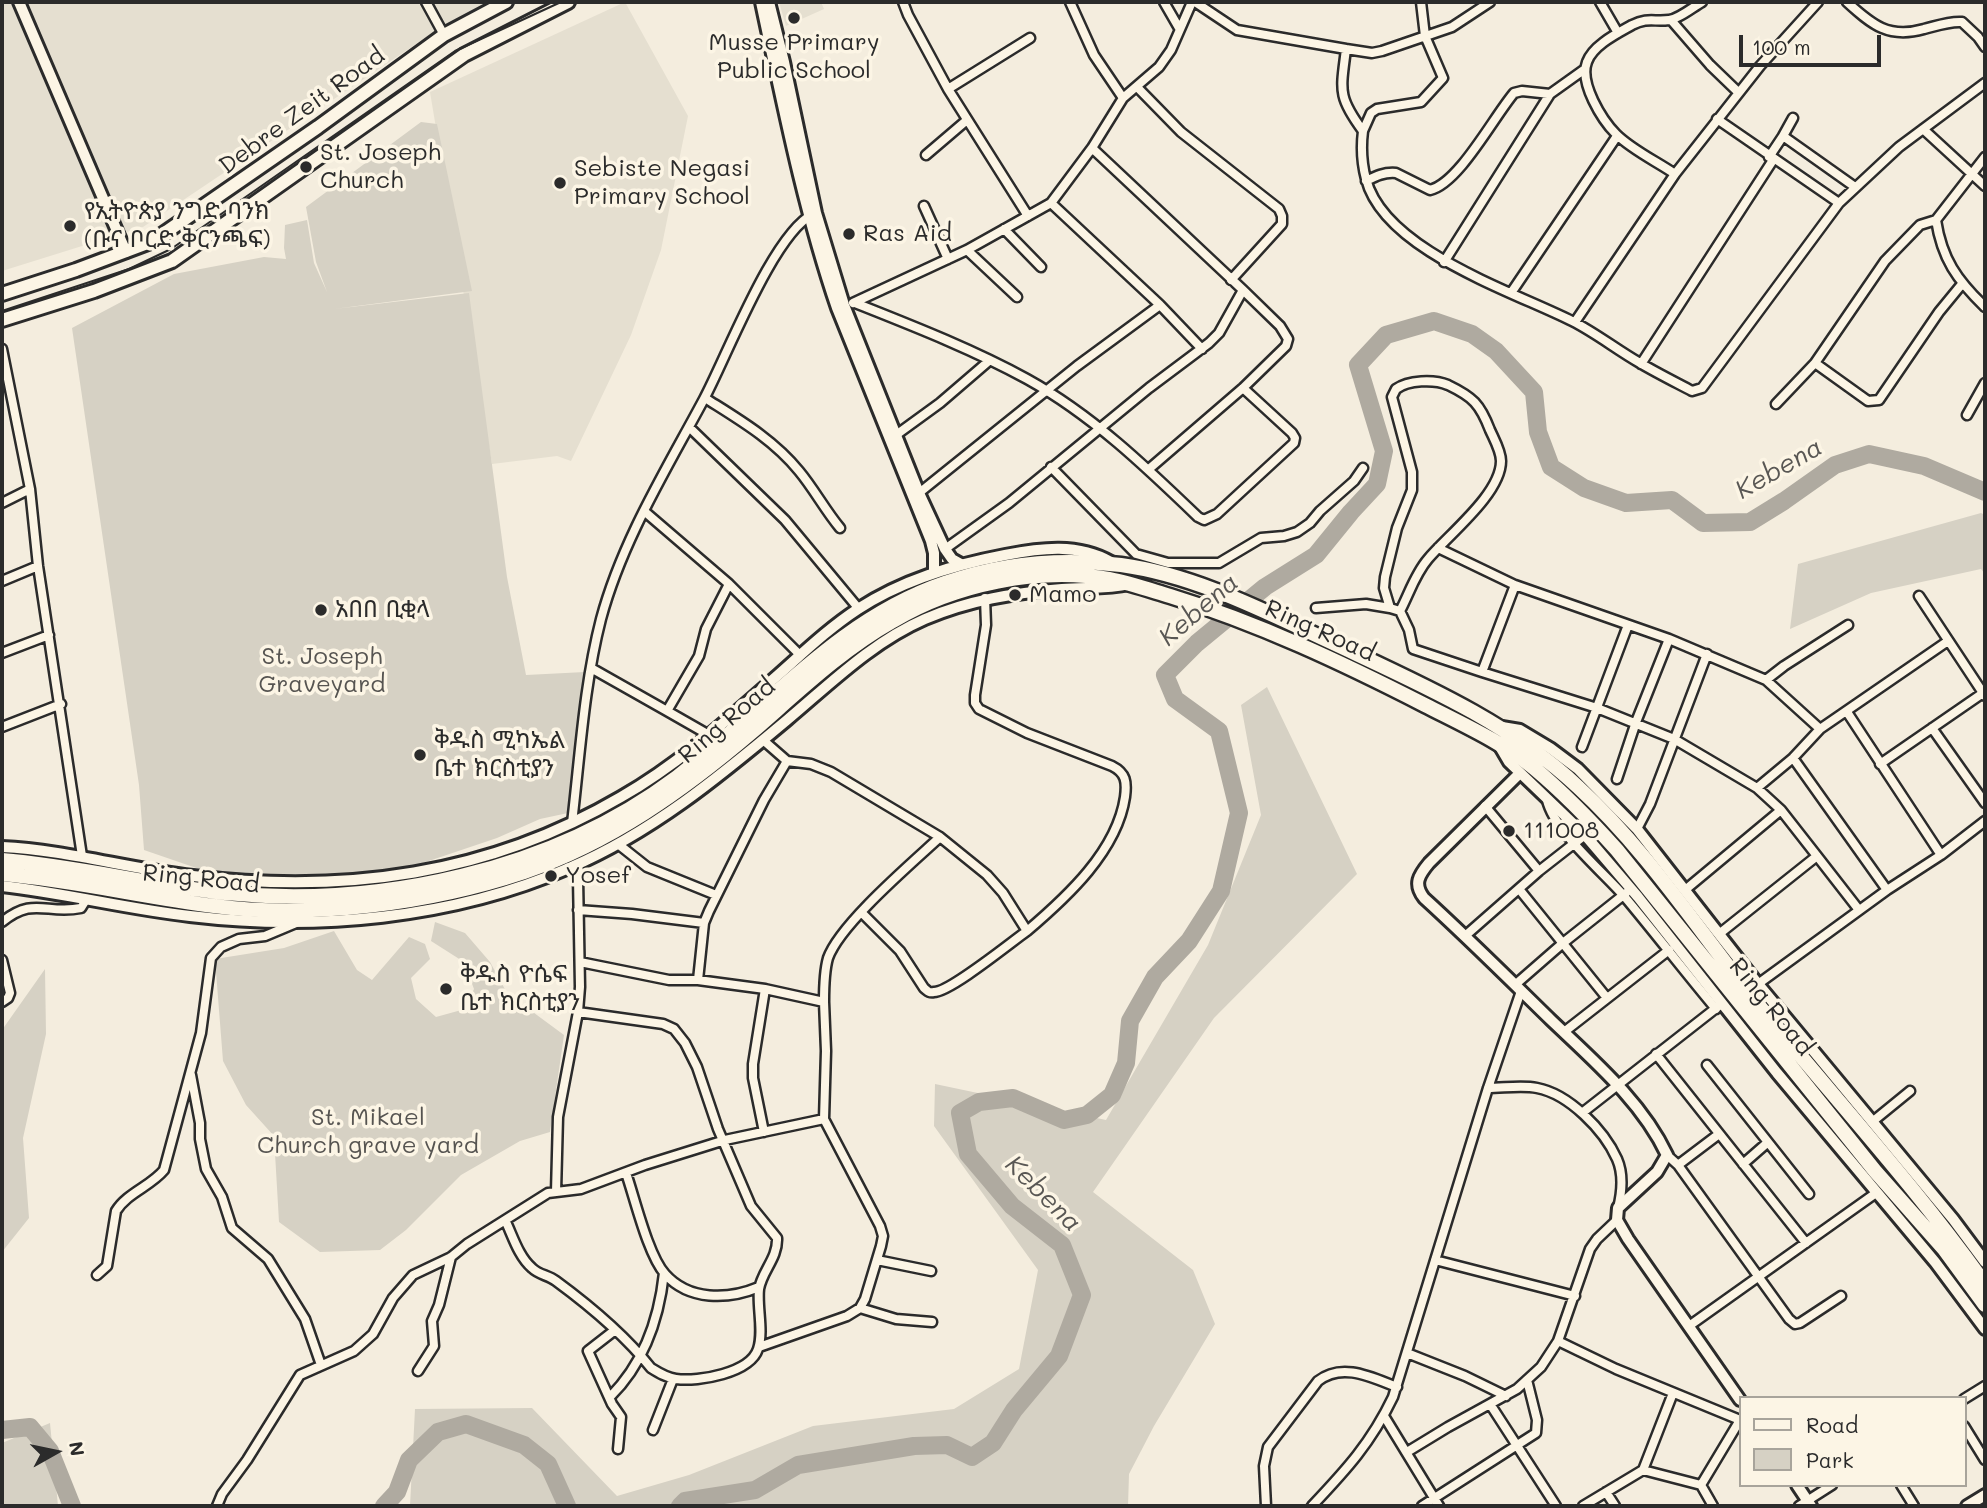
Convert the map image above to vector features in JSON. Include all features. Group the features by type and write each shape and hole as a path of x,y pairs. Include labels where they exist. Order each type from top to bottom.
{"highway":[{"name":"Ring Road","path":"2,860 39,863 156,884 267,896 390,890 488,869 559,842 644,799 713,748 832,645 883,610 913,595 944,583 1016,565 1059,562 1117,565 1170,576 1241,601 1402,676 1495,725 1558,769 1629,839 1758,1005 1928,1208 1985,1284"},
{"name":"Ring Road","path":"2,874 42,877 128,894 217,907 291,910 350,907 424,898 483,884 522,873 576,851 662,802 717,761 830,663 895,619 959,592 996,583 1077,576 1108,579 1236,618 1395,690 1499,745 1534,769 1580,810 1617,850 1875,1171 1944,1249 1985,1305"}],"main road":[{"name":"Debre Zeit Road","path":"2,295 153,241 443,35 506,2"},
{"name":"Debre Zeit Road","path":"2,320 94,291 172,261 464,55 568,2"}],"street":[{"path":"19,2 126,252"},
{"path":"426,2 443,35"},
{"path":"761,2 779,63"},
{"path":"769,2 779,63 812,215 930,541 934,553 934,573"},
{"path":"903,2 948,89 1028,216"},
{"path":"1070,2 1094,55 1123,98"},
{"path":"1164,2 1179,27"},
{"path":"845,305 967,250 1051,202 1092,148 1123,98 1159,67 1171,50 1179,27 1193,2 1237,30 1371,53 1452,27 1490,2"},
{"path":"1421,2 1424,36 1443,78 1421,102 1377,109 1371,113 1363,131 1361,147 1366,181 1388,217 1418,246 1444,261 1575,322 1641,364 1692,391 1699,390 1839,204 1855,187 1899,146 1985,83"},
{"path":"1600,2 1618,33"},
{"path":"1675,174 1617,136 1596,108 1586,69 1591,54 1618,33 1646,19 1671,20 1702,2"},
{"path":"1575,322 1675,174 1738,92 1818,2"},
{"path":"1847,2 1863,17 1897,34 1962,22 1982,36 1985,47"},
{"path":"1671,20 1710,65 1738,92"},
{"path":"948,89 1030,38"},
{"path":"1346,49 1342,98 1363,131"},
{"path":"1444,261 1550,94 1586,69"},
{"path":"1138,87 1181,132 1279,209 1282,224 1231,280"},
{"path":"1366,181 1390,172 1430,191 1444,186 1514,93 1522,90 1550,94"},
{"path":"1641,364 1771,158 1793,118"},
{"path":"1717,119 1839,204"},
{"path":"926,155 967,120"},
{"path":"1923,129 1985,186"},
{"path":"1511,293 1617,136"},
{"path":"1783,136 1855,187"},
{"path":"1092,148 1280,326 1288,339 1286,346 1243,388 1149,470"},
{"path":"1776,404 1815,363 1885,261 1920,225 1936,220 1985,157"},
{"path":"1051,202 1160,305 1202,349"},
{"path":"924,205 948,259"},
{"path":"572,823 591,668 601,619 611,588 644,511 705,398 769,265 784,244 812,215"},
{"path":"1936,220 1942,249 1962,284 1985,307"},
{"path":"1004,229 1041,267"},
{"path":"967,250 1017,296"},
{"path":"1815,363 1868,401 1879,400 1939,312 1962,284"},
{"path":"944,549 1009,503 1202,349 1219,333 1242,290"},
{"path":"845,305 990,360 1047,391 1100,428 1204,520 1217,514 1294,443 1295,438 1243,388"},
{"path":"845,305 919,493 944,549 952,559 961,564"},
{"path":"919,493 1160,305"},
{"path":"2,349 30,489 38,566 82,856"},
{"path":"896,435 940,403 990,360"},
{"path":"1390,607 1384,589 1385,577 1397,528 1412,490 1412,472 1392,397 1396,390 1409,383 1442,383 1469,396 1479,405 1501,459 1495,481 1460,528 1419,570 1400,611"},
{"path":"1967,415 1985,383"},
{"path":"705,398 776,447 799,470 839,528"},
{"path":"689,427 785,520 859,609"},
{"path":"1051,467 1136,554 1168,562 1219,563 1261,538 1297,532 1354,481 1363,468"},
{"path":"2,503 30,489"},
{"path":"644,511 729,584 800,655"},
{"path":"1438,548 1515,584 1669,639 1766,680 1820,729"},
{"path":"2,846 82,856 192,876 300,883 414,873 457,865 521,846 572,823 646,782 709,735 800,655 859,609 897,588 961,564 1040,549 1070,549 1100,556 1117,565"},
{"path":"2,581 38,566"},
{"path":"667,711 699,656 706,629 729,584"},
{"path":"2,886 190,916 259,923 296,923 422,911 533,883 618,844 672,812 862,656 923,620 985,598 1009,593 1110,589 1130,584"},
{"path":"1482,672 1515,584"},
{"path":"1880,764 1984,695 1919,596"},
{"path":"862,912 900,951 924,988 936,993 951,986 1027,931 1079,882 1116,832 1122,816 1125,777 1121,770 1027,733 979,709 975,703 986,625 985,598"},
{"path":"1317,608 1366,604 1390,607 1400,611 1409,630 1413,649 1597,708 1674,738 1757,788 1780,810 1859,911"},
{"path":"1582,747 1628,625"},
{"path":"1766,680 1848,625"},
{"path":"2,653 49,635"},
{"path":"1617,779 1669,639"},
{"path":"1757,788 1793,758 1820,729 1948,641"},
{"path":"1637,829 1650,804 1707,654"},
{"path":"591,668 709,735"},
{"path":"2,727 61,704"},
{"path":"1847,712 1941,855"},
{"path":"1495,725 1520,730 1550,748 1578,769 1637,829 1758,984 1985,1262"},
{"path":"1932,728 1985,803"},
{"path":"763,740 787,761 811,764 831,772 940,837 987,875 1003,893 1027,931"},
{"path":"1499,745 1509,762 1585,835 1671,948 1942,1270 1985,1329"},
{"path":"1793,758 1887,890"},
{"path":"698,980 704,923 764,800 787,761"},
{"path":"1520,773 1429,863 1418,879 1417,886 1424,898 1564,1032 1636,1107 1667,1156 1678,1165 1789,1319 1795,1324 1800,1323 1841,1296"},
{"path":"1546,798 1552,814 1574,843 1628,893"},
{"path":"1485,806 1539,871"},
{"path":"1685,890 1780,810"},
{"path":"1758,984 1985,821"},
{"path":"1465,936 1585,835"},
{"path":"759,1346 847,1317 860,1308 865,1299 883,1236 824,1119 827,1051 824,1002 828,958 851,922 940,837"},
{"path":"618,844 647,867 716,895"},
{"path":"1719,934 1817,856"},
{"path":"556,1192 558,1117 578,1012 580,962 575,865"},
{"path":"1519,889 1607,998"},
{"path":"1312,1506 1357,1458 1384,1416 1397,1387 1518,988 1563,943 1628,893"},
{"path":"2,922 25,907 72,910 81,908 86,900"},
{"path":"578,910 704,923"},
{"path":"97,1275 107,1266 116,1211 121,1204 156,1180 164,1170 201,1033 211,958 220,947 239,939 265,936 296,923"},
{"path":"1564,1032 1671,948"},
{"path":"2,960 10,993 8,999 2,1002"},
{"path":"580,962 669,980 698,980 765,989 824,1002"},
{"path":"764,1132 753,1063 765,989"},
{"path":"1582,1113 1616,1084 1719,1007"},
{"path":"506,1222 530,1267 552,1278 595,1310 651,1368 673,1379 711,1377 750,1363 759,1346 760,1287 775,1254 777,1238 751,1206 725,1140 718,1129 697,1067 685,1043 674,1029 663,1024 578,1012"},
{"path":"1656,1054 1806,1243"},
{"path":"1707,1065 1810,1194"},
{"path":"191,1072 206,1168 222,1197 232,1228 268,1259 305,1319 321,1365"},
{"path":"1488,1088 1535,1087 1568,1101 1582,1113 1617,1160 1622,1191 1618,1214 1628,1239 1738,1397"},
{"path":"1872,1122 1910,1091"},
{"path":"218,1506 222,1494 247,1460 300,1376 354,1351 373,1334 404,1284 413,1275 451,1257 467,1244 506,1222 540,1196 581,1189 645,1165 725,1140 824,1119"},
{"path":"1678,1165 1718,1134"},
{"path":"1743,1164 1767,1143"},
{"path":"1407,1452 1506,1396 1541,1367 1558,1341 1590,1249 1657,1172 1667,1156"},
{"path":"626,1174 651,1248 664,1273 677,1284 698,1294 714,1297 760,1287"},
{"path":"1689,1326 1877,1193"},
{"path":"418,1371 434,1346 432,1321 439,1305 451,1257"},
{"path":"877,1260 931,1271"},
{"path":"1435,1260 1575,1296"},
{"path":"610,1397 642,1356 661,1304 664,1273"},
{"path":"860,1308 896,1319 932,1322"},
{"path":"615,1329 587,1351 621,1418 618,1449"},
{"path":"1558,1341 1672,1393 1738,1419"},
{"path":"1407,1353 1506,1396"},
{"path":"1266,1506 1264,1466 1268,1447 1318,1381 1328,1373 1350,1372 1397,1387"},
{"path":"653,1430 673,1379"},
{"path":"1422,1506 1532,1437 1538,1428 1527,1380"},
{"path":"1966,1398 1985,1386"},
{"path":"1583,1506 1643,1469 1672,1393"},
{"path":"1490,1404 1556,1506"},
{"path":"1384,1416 1439,1506"},
{"path":"1701,1485 1738,1423"},
{"path":"1966,1429 1985,1460"},
{"path":"1643,1469 1701,1485 1713,1506"},
{"path":"1798,1487 1806,1504 1829,1487"},
{"path":"1902,1487 1914,1506"},
{"path":"1606,1492 1615,1506"},
{"path":"1967,1506 1985,1495"}],"shaded area":[{"path":"2,2 492,2 443,26 143,227 2,271"},
{"name":"Sebiste Negasi Primary School","path":"625,2 688,116 661,250 631,335 571,461 557,456 492,464 430,92"},
{"name":"Musse Primary Public School","path":"779,2 821,2 824,9 786,26"}],"green space":[{"name":"St. Joseph Graveyard","path":"421,122 437,124 472,291 334,309 469,293 507,577 526,675 585,672 568,813 540,819 497,838 402,870 306,881 205,871 144,850 139,785 72,328 174,274 264,257 286,259 285,225 307,220 314,263 327,292 316,262 306,207"},
{"path":"1981,513 1985,515 1985,574 1981,569 1871,593 1790,629 1798,564"},
{"path":"1267,687 1357,874 1214,1018 1093,1192 1193,1270 1215,1324 1154,1426 1129,1474 1128,1506 410,1506 415,1409 532,1408 617,1496 689,1475 813,1426 954,1409 1019,1369 1038,1270 934,1126 935,1084 1106,1120 1208,945 1261,815 1241,705"},
{"name":"St. Mikael Church grave yard","path":"435,922 465,933 490,962 507,993 564,1035 550,1132 520,1141 461,1175 406,1230 380,1250 320,1252 279,1222 274,1136 246,1105 223,1061 215,959 284,948 334,931 357,970 372,980 409,937 425,944 430,959 411,978 416,999 436,1017 465,1009 474,989 464,962 431,941"},
{"path":"45,969 46,1034 23,1138 29,1218 2,1252 2,1030"},
{"path":"50,1423 58,1506 2,1506 2,1443"}],"waterway":[{"name":"Kebena","path":"680,1506 685,1501 755,1490 798,1465 914,1446 947,1445 972,1457 993,1443 1014,1410 1059,1356 1082,1295 1062,1245 1012,1206 968,1154 960,1113 979,1102 1013,1098 1064,1120 1087,1115 1112,1095 1126,1063 1130,1021 1155,977 1189,941 1221,891 1239,813 1219,731 1175,699 1165,675 1197,643 1265,587 1316,555 1377,484 1384,451 1358,365 1386,335 1434,321 1472,334 1496,351 1534,392 1538,432 1551,467 1584,488 1626,503 1672,500 1703,523 1750,522 1835,465 1869,454 1924,466 1985,492"},
{"name":"Kebena","path":"384,1506 397,1492 409,1460 438,1432 466,1424 524,1445 548,1464 567,1506"},
{"name":"Kebena","path":"2,1430 30,1427 50,1451 72,1506"}],"tram line":[{"path":"2,311 129,269 171,249 455,51 561,2"}],"place":[{"name":"Musse Primary Public School","path":"794,18"},
{"name":"St. Joseph Church","path":"306,167"},
{"name":"Sebiste Negasi Primary School","path":"560,183"},
{"name":"የኢትዮጵያ ንግድ ባንክ (ቡና ቦርድ ቅርንጫፍ)","path":"70,226"},
{"name":"Ras Aid","path":"849,234"},
{"name":"Mamo","path":"1015,595"},
{"name":"አበበ ቢቂላ","path":"321,610"},
{"name":"ቅዱስ ሚካኤል ቤተ ክርስቲያን","path":"420,755"},
{"name":"111008","path":"1509,831"},
{"name":"Yosef","path":"551,876"},
{"name":"ቅዱስ ዮሴፍ ቤተ ክርስቲያን","path":"446,989"}]}
